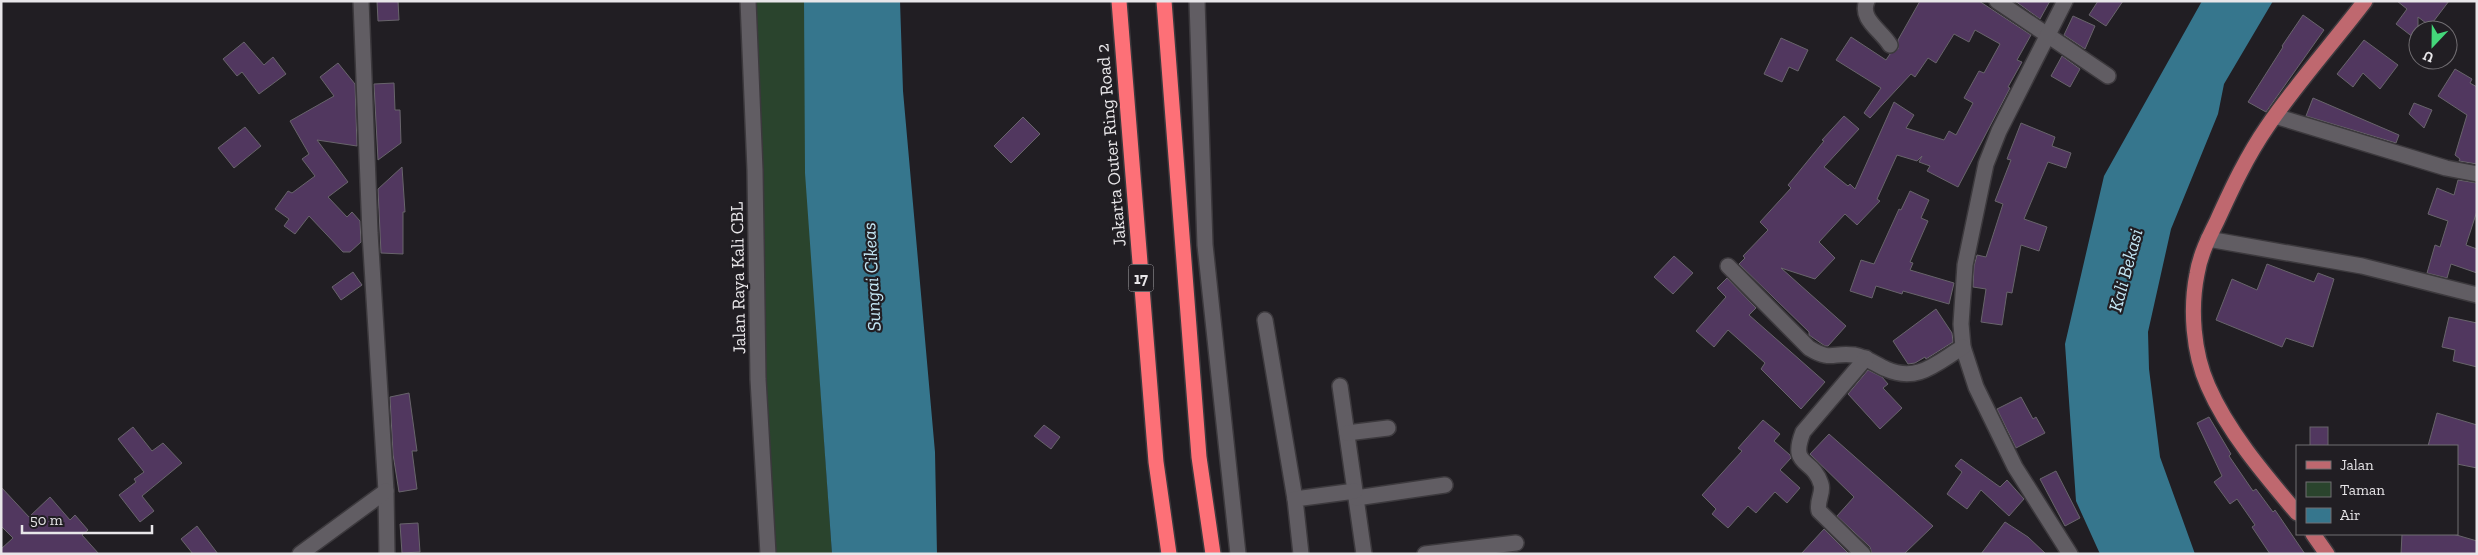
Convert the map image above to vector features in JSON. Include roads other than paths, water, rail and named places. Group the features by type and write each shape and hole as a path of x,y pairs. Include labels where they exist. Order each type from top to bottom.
{"highway":[{"name":"Jakarta Outer Ring Road 2","path":"1120,1 1156,462 1169,554"},
{"path":"1164,1 1199,457 1213,554"}],"main road":[{"path":"2296,512 2273,486 2223,415 2202,371 2196,340 2195,290 2197,273 2208,239 2236,179 2275,116 2365,1"},
{"path":"2314,535 2327,554"}],"street":[{"path":"362,1 370,243 386,491 387,554"},
{"name":"Jalan Raya Kali CBL","path":"748,1 755,170 758,379 768,554"},
{"path":"1197,1 1205,245 1238,554"},
{"path":"1867,1 1864,8 1866,16 1890,45"},
{"path":"1997,1 2108,76"},
{"path":"2065,1 1998,131 1986,164 1965,265 1962,316 1963,347 1976,387 2015,467 2070,554"},
{"path":"2275,116 2446,168 2477,174"},
{"path":"2208,239 2362,266 2477,296"},
{"path":"1728,266 1809,348 1822,356 1852,355 1866,358 1900,375 1916,375 1963,347"},
{"path":"1265,320 1295,499 1301,554"},
{"path":"1863,554 1819,511 1817,504 1822,488 1821,482 1797,454 1797,447 1803,432 1866,358"},
{"path":"1340,386 1364,554"},
{"path":"1347,433 1388,428"},
{"path":"1295,499 1446,485"},
{"path":"300,554 386,491"},
{"path":"1425,554 1516,543"}],"water":[{"name":"Sungai Cikeas","path":"804,1 900,1 903,91 935,452 937,554 832,554 805,173"},
{"name":"Kali Bekasi","path":"2202,1 2273,1 2224,84 2218,114 2171,229 2148,332 2149,369 2160,457 2195,554 2100,554 2076,501 2065,344 2104,176"}]}
